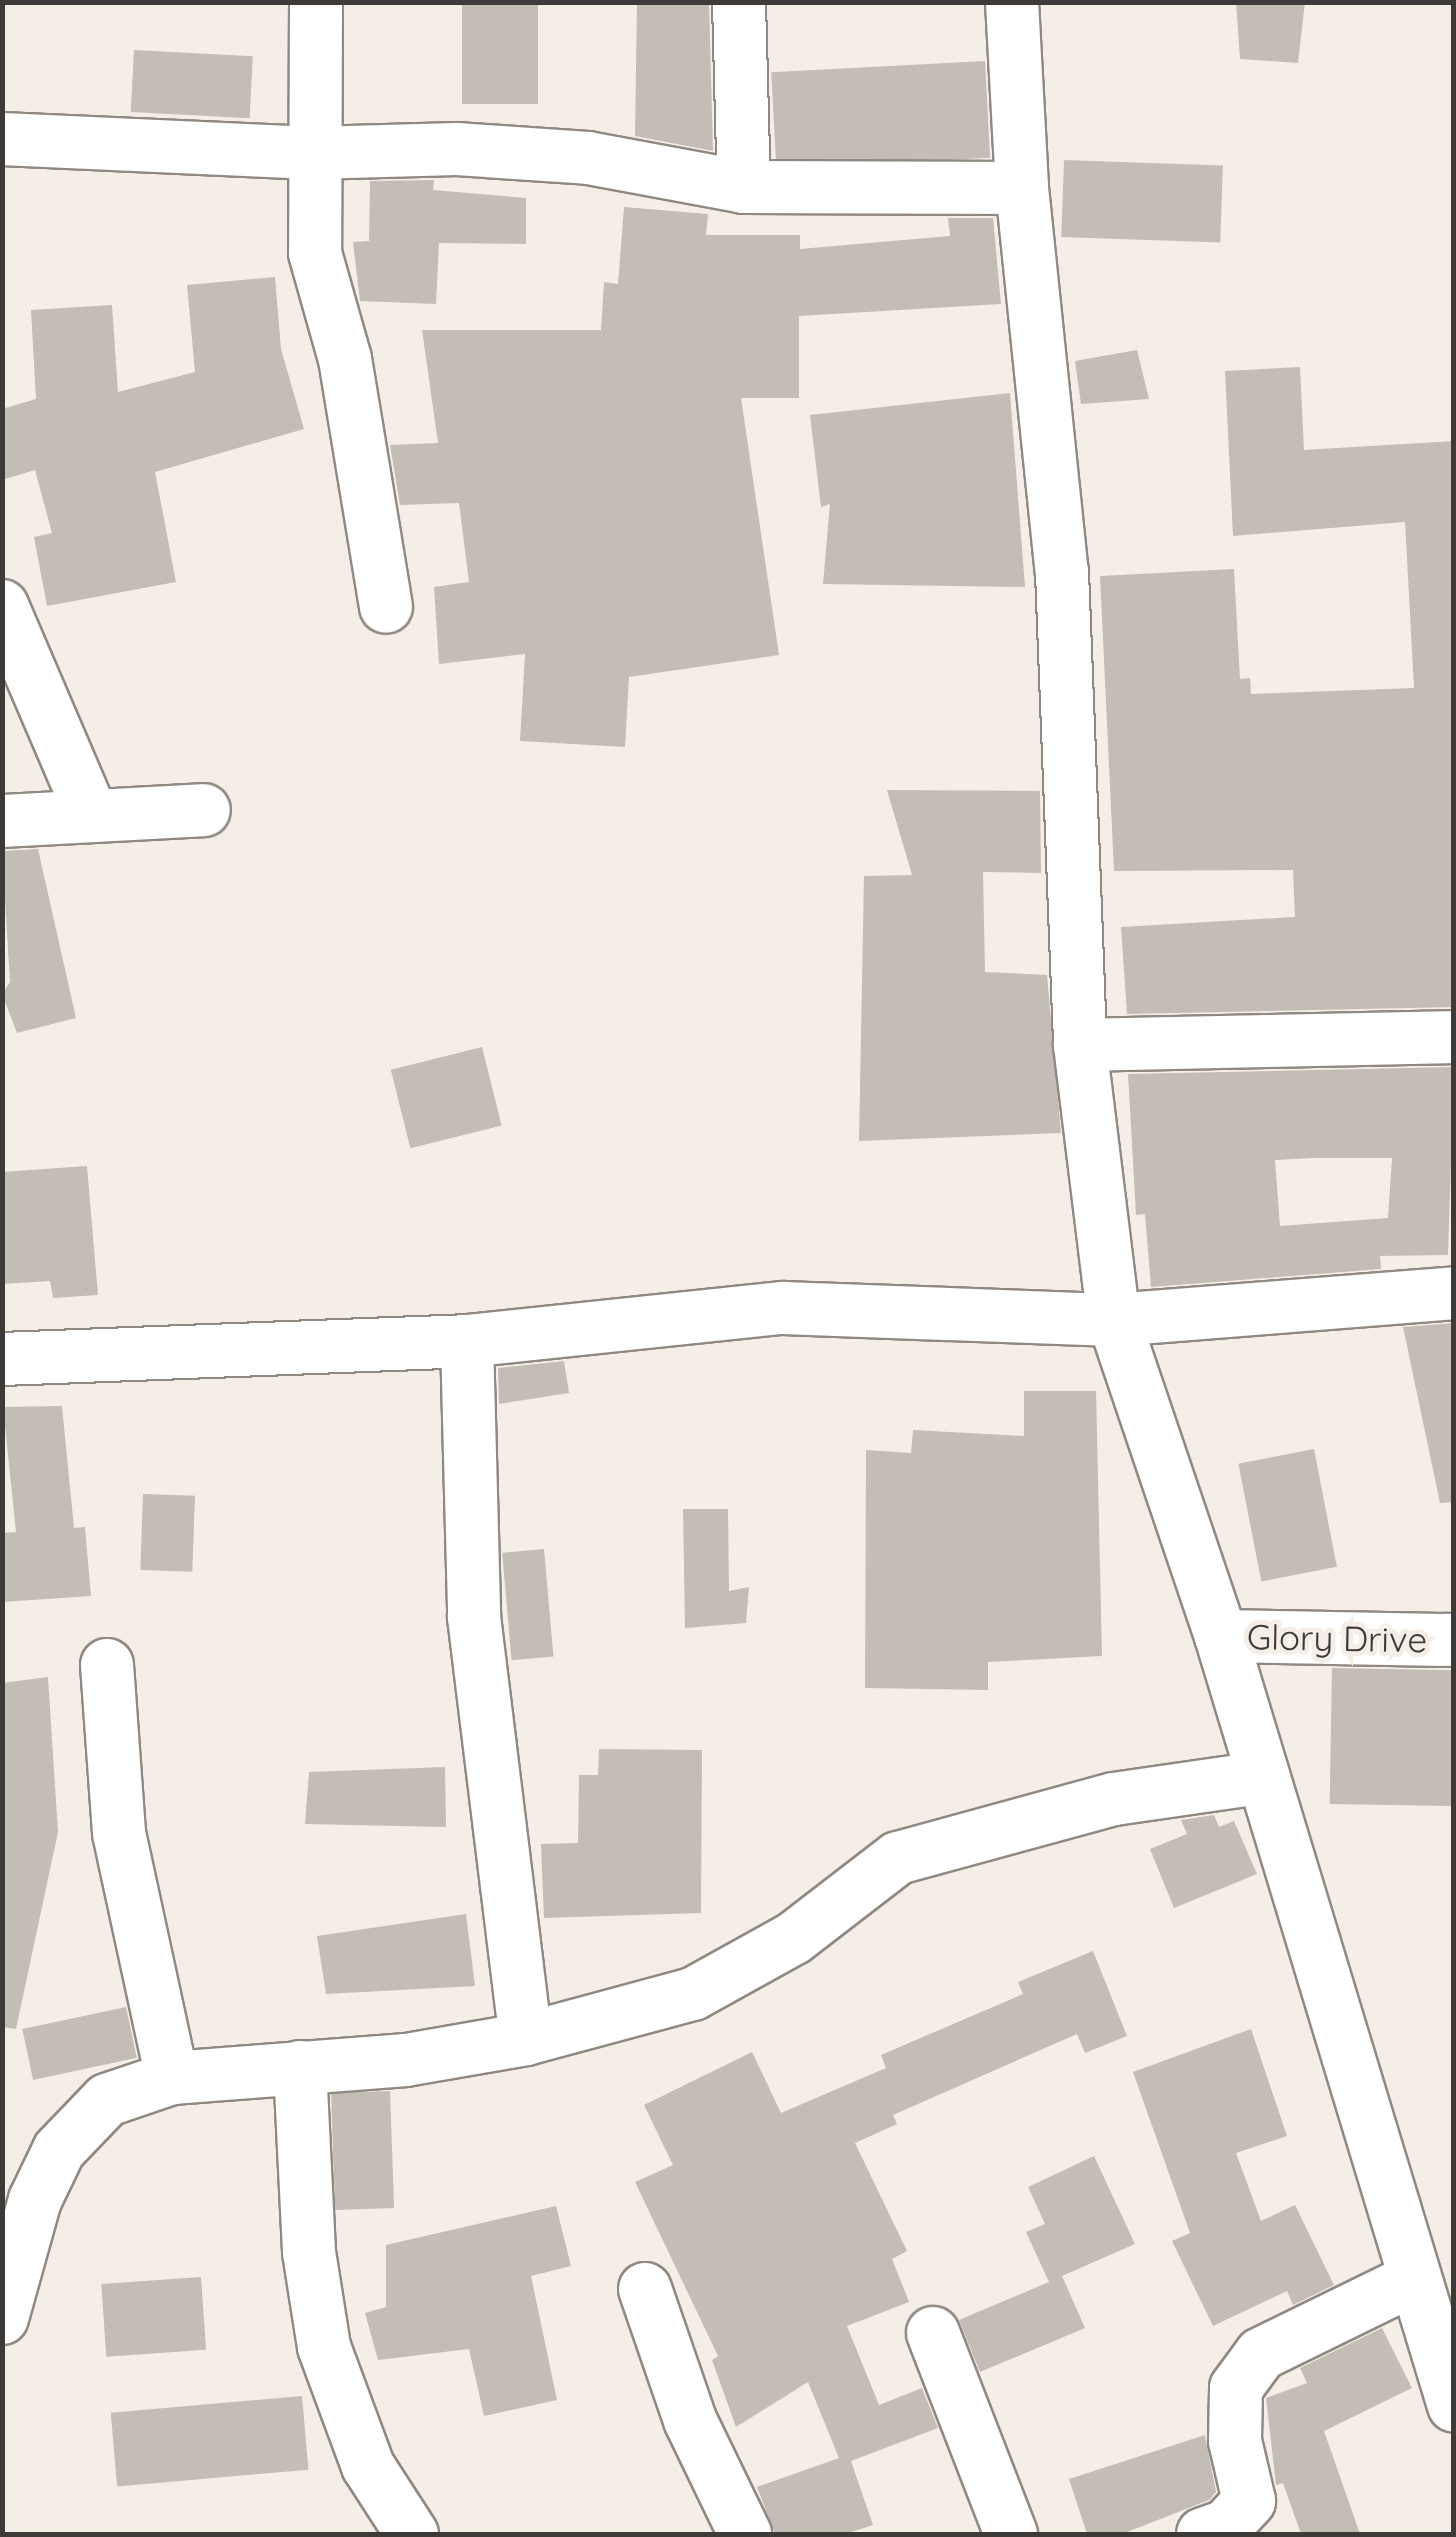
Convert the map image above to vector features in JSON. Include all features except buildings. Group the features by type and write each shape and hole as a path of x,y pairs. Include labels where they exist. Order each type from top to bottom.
{"street":[{"path":"316,2 312,153 315,253 345,359 386,607"},
{"path":"739,2 744,187"},
{"path":"1012,2 1022,188 1062,572 1080,1045 1114,1320 1220,1636 1259,1778 1454,2406"},
{"path":"2,140 312,153 457,148 569,157 744,187 1022,188"},
{"path":"2,606 92,816"},
{"path":"2,821 204,810"},
{"path":"1080,1045 1454,1037"},
{"path":"2,1359 466,1340 782,1308 1114,1320 1454,1293"},
{"path":"466,1340 474,1616 526,2040"},
{"name":"Glory Drive","path":"1220,1636 1454,1640"},
{"path":"107,1664 120,1833 172,2078"},
{"path":"2,2318 35,2200 60,2150 107,2100 172,2078 526,2040 693,1994 794,1938 898,1858 1114,1799 1259,1778"},
{"path":"300,2067 309,2252 324,2348 368,2466 412,2534"},
{"path":"1203,2534 1226,2526 1249,2501 1234,2441 1236,2388 1262,2354 1414,2279"},
{"path":"645,2288 690,2420 746,2534"},
{"path":"934,2333 1012,2534"}]}
